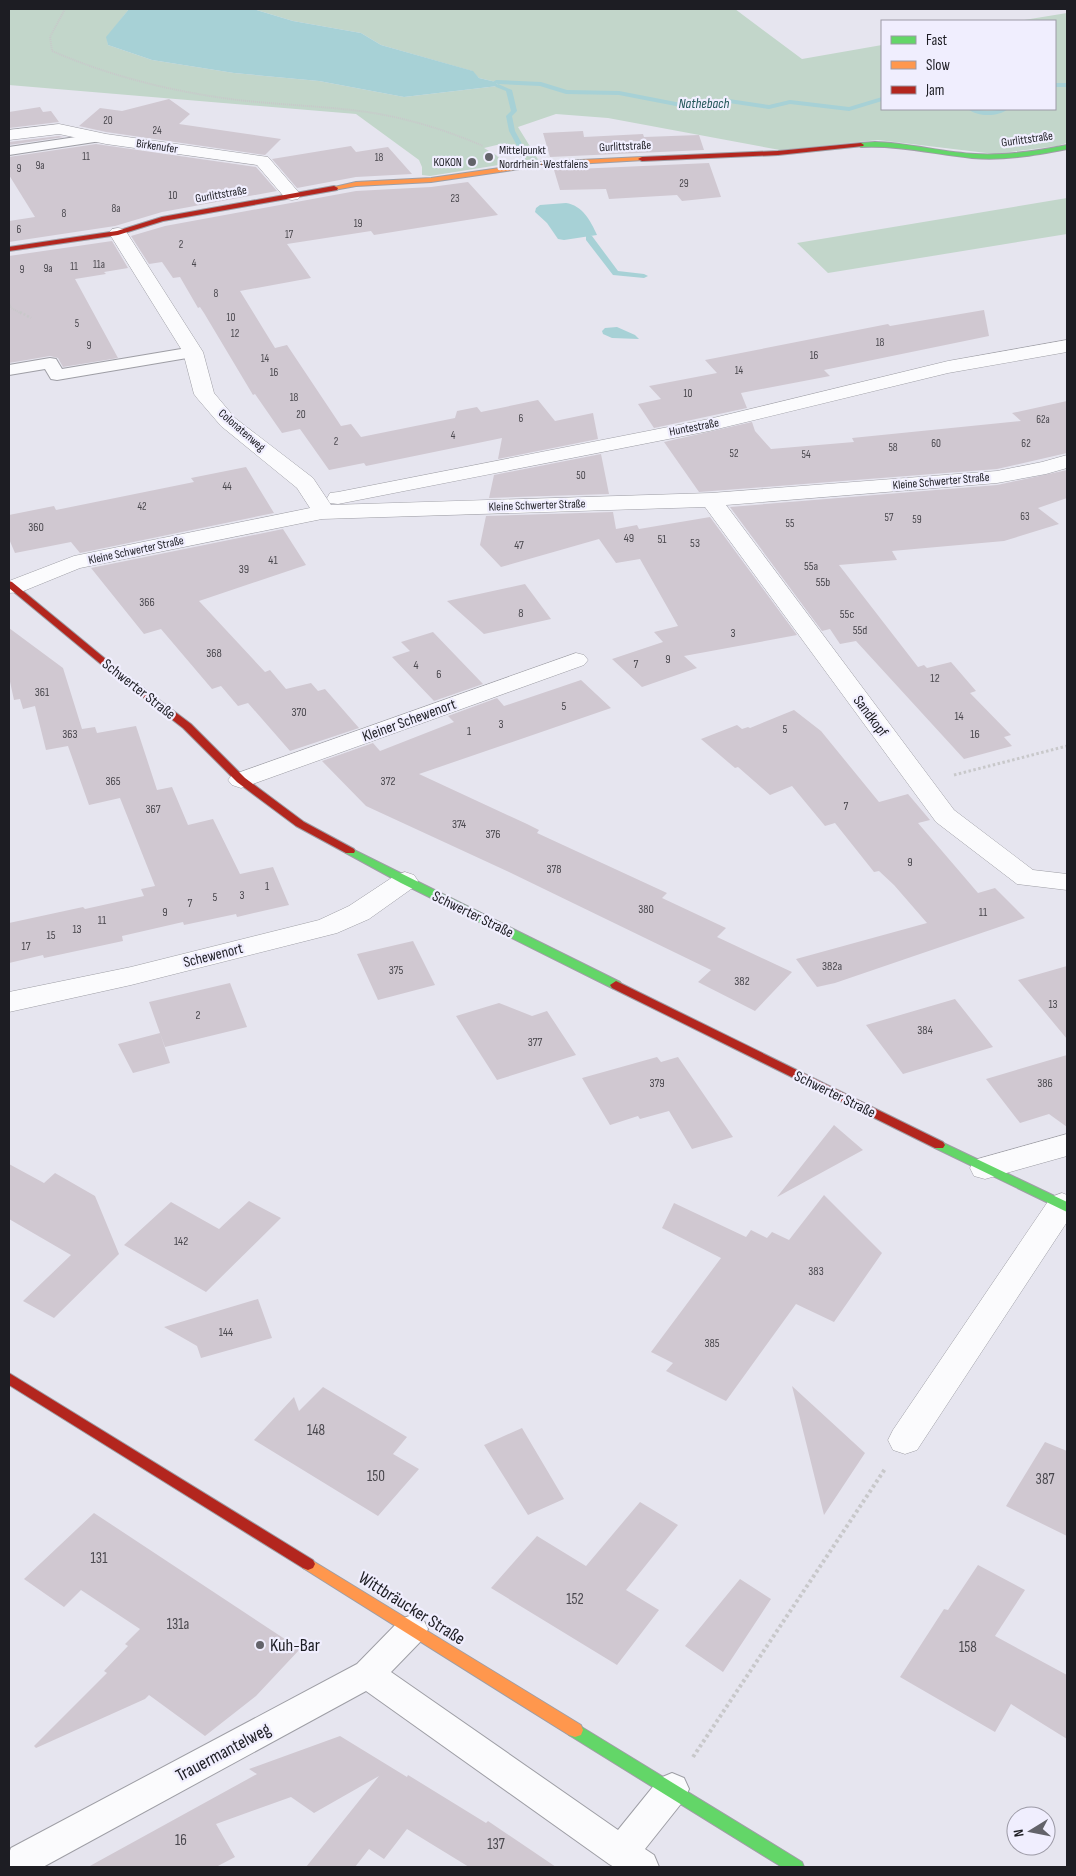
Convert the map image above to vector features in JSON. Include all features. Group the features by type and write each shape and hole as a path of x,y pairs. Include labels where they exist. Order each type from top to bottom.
{"street":[{"name":"Birkenufer","path":"9,135 59,129 96,138 262,161 292,195"},
{"name":"Gurlittstraße","path":"9,250 118,233 162,219 356,184 430,180 556,163 778,153 878,143 972,156 998,157 1038,153 1067,147"},
{"name":"Colonatenweg","path":"118,233 193,352 204,394 228,422 305,483 321,507"},
{"name":"Huntestraße","path":"321,507 709,425 948,367 1067,346"},
{"name":"Kleine Schwerter Straße","path":"11,586 74,563 321,507 711,500 997,477 1046,468 1067,461"},
{"name":"Sandkopf","path":"711,500 945,816 1026,878 1067,882"},
{"name":"Schwerter Straße","path":"11,586 111,668 187,726 241,780 300,824 405,881 1065,1206 905,1440"},
{"name":"Kleiner Schewenort","path":"241,780 576,660"},
{"name":"Schewenort","path":"9,1002 130,976 327,927 352,918 405,881"},
{"path":"985,1168 1067,1145"},
{"name":"Wittbräucker Straße","path":"9,1378 796,1867"}],"lane":[{"path":"9,152 96,138"},
{"path":"9,370 50,363 57,375 193,352"},
{"name":"Trauermantelweg","path":"23,1860 368,1674 412,1629"},
{"path":"368,1674 631,1860 672,1789"}],"path":[{"path":"65,9 50,37 52,51 68,58 155,86 266,103 357,111 412,122 445,130 481,145 519,167"},
{"path":"9,303 10,308 31,318"},
{"path":"922,784 1067,746"},
{"path":"672,1789 905,1440"}],"green space":[{"path":"9,9 129,9 107,37 108,45 152,60 234,73 319,81 404,97 498,86 496,82 479,78 472,71 381,45 361,33 293,21 253,9 735,9 802,59 881,45 881,110 1056,110 1056,20 1024,20 1067,13 1067,143 995,154 878,140 780,150 608,118 556,114 518,127 539,161 527,162 505,143 484,148 496,155 505,164 430,176 422,175 422,167 419,160 356,114 9,85"},
{"path":"1067,198 1067,234 828,273 797,243"}],"water":[{"path":"129,9 253,9 293,21 361,33 381,45 473,71 479,78 496,82 498,86 404,97 319,81 234,73 152,60 108,45 106,37"},
{"path":"572,204 581,210 589,219 597,235 564,240 558,239 547,223 535,212 536,208 540,205"},
{"path":"617,327 635,335 639,339 612,338 603,334 602,331 605,328"}],"building":[{"path":"169,99 190,114 179,124 281,139 265,155 106,132 79,126 100,108 122,111"},
{"path":"40,107 43,112 51,111 59,122 9,128 9,112"},
{"path":"583,131 584,137 643,134 644,137 699,135 704,150 550,157 543,133"},
{"path":"64,137 9,145 9,142"},
{"path":"96,144 256,167 277,191 162,212 115,226 9,242 9,221 35,217 9,175 9,157"},
{"path":"351,146 356,152 388,147 412,174 356,177 297,188 272,159"},
{"path":"709,163 721,197 682,201 677,195 609,199 606,189 560,190 554,170"},
{"path":"468,182 498,215 374,235 371,231 287,244 311,278 240,291 275,348 287,345 341,426 351,424 361,437 455,418 457,411 477,407 481,412 538,400 555,421 593,413 598,439 498,459 502,438 366,466 364,463 329,470 300,429 282,433 255,394 253,395 180,277 173,278 162,262 149,264 131,236 165,226 356,191 431,187"},
{"path":"112,241 128,268 75,279 118,358 63,367 58,358 50,356 9,363 9,256"},
{"path":"984,310 989,336 824,370 830,376 741,393 747,408 654,428 638,404 661,399 649,386 717,373 705,360 888,324 890,326"},
{"path":"1067,401 1067,453 997,469 699,492 664,442 752,422 755,431 771,449 854,442 852,438 1021,421 1012,413"},
{"path":"601,454 609,494 489,498 494,475"},
{"path":"246,467 274,513 80,553 71,542 15,553 9,539 9,515 54,506 56,510 194,482 191,478"},
{"path":"1067,470 1067,498 1038,508 1059,524 1004,541 892,551 897,560 839,565 918,667 924,665 927,668 951,662 976,691 970,693 1011,735 1004,737 1012,746 964,759 856,641 840,644 830,629 822,631 730,507 997,485"},
{"path":"613,512 616,529 637,525 639,529 710,517 797,635 684,656 697,668 642,687 612,659 663,642 654,632 678,626 640,559 616,563 599,539 501,567 480,545 486,516"},
{"path":"283,529 306,565 199,601 265,672 270,670 286,689 311,683 318,691 325,689 359,728 290,751 248,703 238,706 221,686 212,689 161,629 144,634 91,568"},
{"path":"525,584 551,619 484,634 447,601"},
{"path":"9,628 63,668 82,729 95,727 97,733 136,726 157,790 172,787 188,825 213,819 240,874 273,867 289,905 237,917 236,914 184,925 183,922 122,936 123,941 44,958 43,955 9,963 9,923 144,896 141,889 155,886 120,798 89,805 68,746 46,750 35,706 23,709 20,699 14,700 9,677"},
{"path":"433,632 483,684 434,701 392,657 410,651 401,642"},
{"path":"581,680 611,708 419,774 539,830 537,833 667,893 662,898 726,928 717,937 792,972 755,1011 698,982 711,970 509,872 366,806 322,761 373,743 380,751 454,722 448,716 497,698 504,706"},
{"path":"794,710 821,731 879,802 908,794 930,820 918,823 978,893 995,888 1025,918 835,983 817,987 796,959 927,923 894,885 879,871 874,872 835,823 825,826 792,786 770,795 738,767 735,768 701,739 737,725 742,729 750,728"},
{"path":"413,941 435,985 378,1000 357,954"},
{"path":"1067,966 1067,1039 1018,980"},
{"path":"230,983 247,1027 165,1047 149,1002"},
{"path":"955,999 993,1047 903,1074 866,1025"},
{"path":"499,1003 532,1016 547,1011 576,1055 497,1080 456,1016"},
{"path":"160,1033 170,1063 133,1073 118,1044"},
{"path":"1067,1055 1067,1127 1049,1114 1020,1123 986,1079"},
{"path":"657,1057 661,1062 678,1057 733,1137 692,1149 669,1111 640,1119 638,1116 610,1125 582,1078"},
{"path":"834,1125 863,1150 777,1197"},
{"path":"9,1164 44,1183 55,1173 95,1196 119,1254 54,1318 23,1301 71,1255 9,1219"},
{"path":"824,1195 882,1253 834,1322 796,1304 726,1401 666,1371 673,1363 651,1352 721,1258 662,1228 674,1203 746,1237 751,1230 767,1238 772,1232 789,1240"},
{"path":"249,1201 281,1218 206,1292 124,1245 171,1202 219,1229"},
{"path":"258,1299 272,1338 201,1358 197,1346 164,1327"},
{"path":"792,1386 865,1453 824,1515"},
{"path":"323,1387 407,1437 393,1454 419,1469 378,1516 254,1440 294,1397 299,1411"},
{"path":"522,1428 564,1499 528,1515 484,1445"},
{"path":"1045,1442 1067,1451 1067,1536 1006,1506"},
{"path":"640,1502 678,1525 626,1590 659,1610 617,1665 491,1588 537,1536 586,1566"},
{"path":"94,1513 300,1649 256,1696 205,1736 149,1695 145,1699 36,1748 34,1746 107,1673 104,1671 128,1646 125,1644 140,1629 81,1590 64,1607 24,1579"},
{"path":"978,1565 1025,1590 995,1636 1067,1675 1067,1739 1011,1704 995,1732 900,1677 944,1609 948,1610"},
{"path":"740,1579 771,1599 723,1672 685,1646"},
{"path":"340,1736 486,1823 488,1821 556,1867 469,1867 407,1829 384,1859 369,1849 355,1867 306,1867 379,1776 314,1813 291,1797 216,1824 235,1857 216,1867 88,1867 257,1774 249,1769"}],"waterway":[{"name":"Nathebach","path":"496,82 541,84 566,92 619,93 681,105 729,101 769,107 790,102 849,109 881,99"},
{"name":"Nathebach","path":"1056,85 1067,85"},
{"path":"498,86 509,90 514,111 509,116 512,131 524,153"},
{"name":"Nathebach","path":"974,110 988,113 1002,110"},
{"path":"589,238 616,273 644,276"}],"traffic: fast":[{"path":"861,145 889,144 984,157 1020,155 1067,147"},
{"path":"350,851 405,881 616,985"},
{"path":"939,1145 1067,1207"},
{"path":"575,1730 796,1867"}],"traffic: slow":[{"path":"334,188 356,184 431,180 540,164 642,159"},
{"path":"308,1564 575,1730"}],"traffic: jam":[{"path":"642,159 778,153 861,145"},
{"path":"9,249 118,233 162,219 334,188"},
{"path":"9,584 111,668 187,726 241,780 300,824 350,851"},
{"path":"616,985 939,1145"},
{"path":"9,1378 308,1564"}],"place":[{"name":"Mittelpunkt Nordrhein-Westfalens","path":"489,157"},
{"name":"KOKON","path":"472,162"},
{"name":"Kuh-Bar","path":"260,1645"}]}
